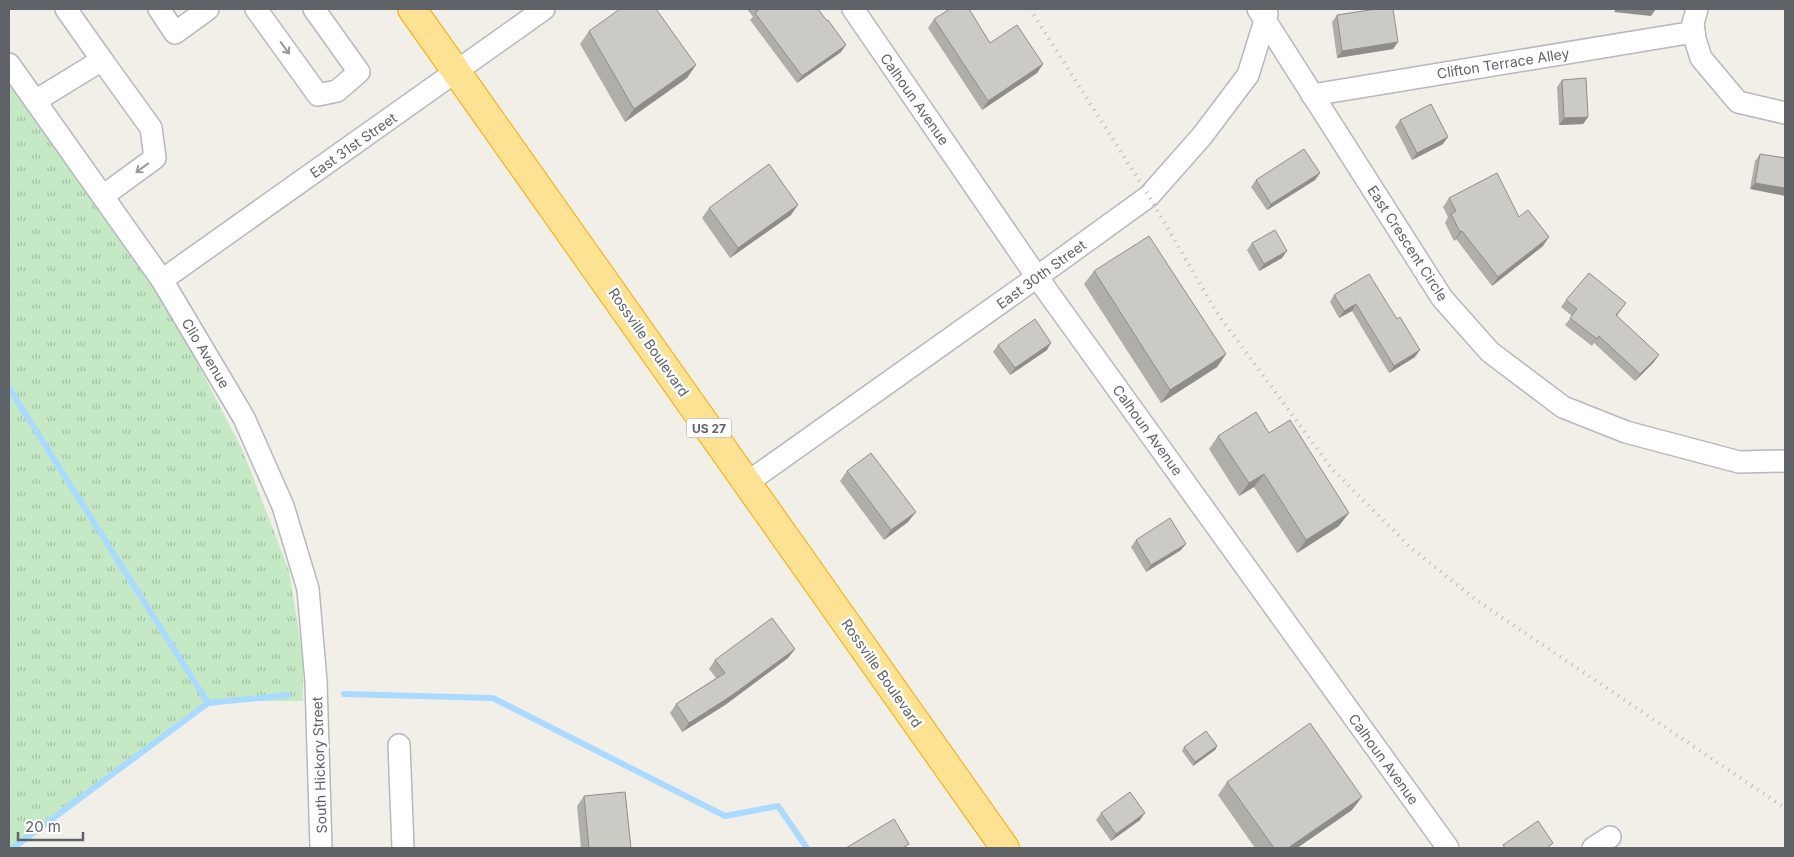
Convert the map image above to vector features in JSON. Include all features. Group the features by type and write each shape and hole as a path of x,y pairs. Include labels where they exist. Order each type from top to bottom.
{"highway":[{"name":"Rossville Boulevard","path":"412,9 1005,848"}],"street":[{"path":"66,9 151,128 155,158 102,196"},
{"path":"159,9 175,32 208,9"},
{"path":"256,9 318,95 337,91 359,72 314,9"},
{"name":"East 31st Street","path":"162,280 544,9"},
{"name":"Calhoun Avenue","path":"853,9 1037,277 1448,848"},
{"path":"1697,9 1694,32 1701,58 1738,102 1785,113"},
{"name":"East 30th Street","path":"748,482 1148,196 1202,136 1248,75 1264,13"},
{"name":"East Crescent Circle","path":"1264,13 1312,95 1442,298 1490,352 1563,406 1626,432 1739,462 1785,461"},
{"name":"Clifton Terrace Alley","path":"1312,95 1694,32"},
{"path":"36,102 102,60"},
{"name":"Clio Avenue","path":"9,64 162,280 244,418 283,506 308,589 316,681"},
{"name":"South Hickory Street","path":"316,681 321,848"},
{"path":"397,848 399,745"}],"green space":[{"path":"9,84 172,314 242,449 289,571 303,658 303,701 206,701 9,848"}],"building":[{"path":"620,9 656,9 696,65 634,109 589,31"},
{"path":"757,9 818,9 846,45 802,76 755,13 758,11"},
{"path":"950,9 969,9 990,43 1017,25 1043,64 988,101 934,19"},
{"path":"1376,9 1393,9 1398,42 1342,51 1337,15"},
{"path":"1586,78 1588,117 1564,118 1562,80"},
{"path":"1431,104 1448,137 1417,153 1400,120"},
{"path":"1304,149 1320,173 1271,204 1256,180"},
{"path":"1760,154 1785,158 1785,188 1755,183"},
{"path":"769,164 798,205 738,248 709,208"},
{"path":"1497,173 1519,217 1528,210 1549,237 1498,277 1462,231 1460,232 1451,214 1456,211 1449,198"},
{"path":"1275,230 1287,251 1264,264 1252,243"},
{"path":"1149,236 1226,354 1170,390 1094,271"},
{"path":"1589,273 1626,303 1616,315 1659,355 1640,374 1599,336 1597,339 1570,318 1577,309 1566,300"},
{"path":"1369,274 1397,319 1400,317 1420,350 1394,366 1356,304 1344,311 1334,295"},
{"path":"1035,319 1051,343 1015,368 998,345"},
{"path":"1256,412 1269,433 1290,420 1349,513 1306,540 1264,474 1249,483 1218,436"},
{"path":"871,453 916,512 891,530 847,471"},
{"path":"1170,518 1186,544 1151,565 1136,540"},
{"path":"772,618 795,649 731,696 689,723 676,704 725,673 715,660"},
{"path":"1310,723 1362,797 1288,848 1274,848 1227,782"},
{"path":"1206,731 1217,746 1195,762 1184,747"},
{"path":"625,792 631,848 589,848 584,796"},
{"path":"1130,792 1145,813 1116,834 1101,813"},
{"path":"894,819 909,844 903,848 846,848"},
{"path":"1538,821 1553,843 1547,848 1505,848 1503,845"}],"waterway":[{"path":"9,388 208,703"},
{"path":"344,694 493,698 725,816 778,806 807,848"},
{"path":"13,848 208,703 288,695"}],"railway":[{"path":"1030,9 1149,196 1217,313 1332,469 1411,548 1476,600 1785,808"}]}
